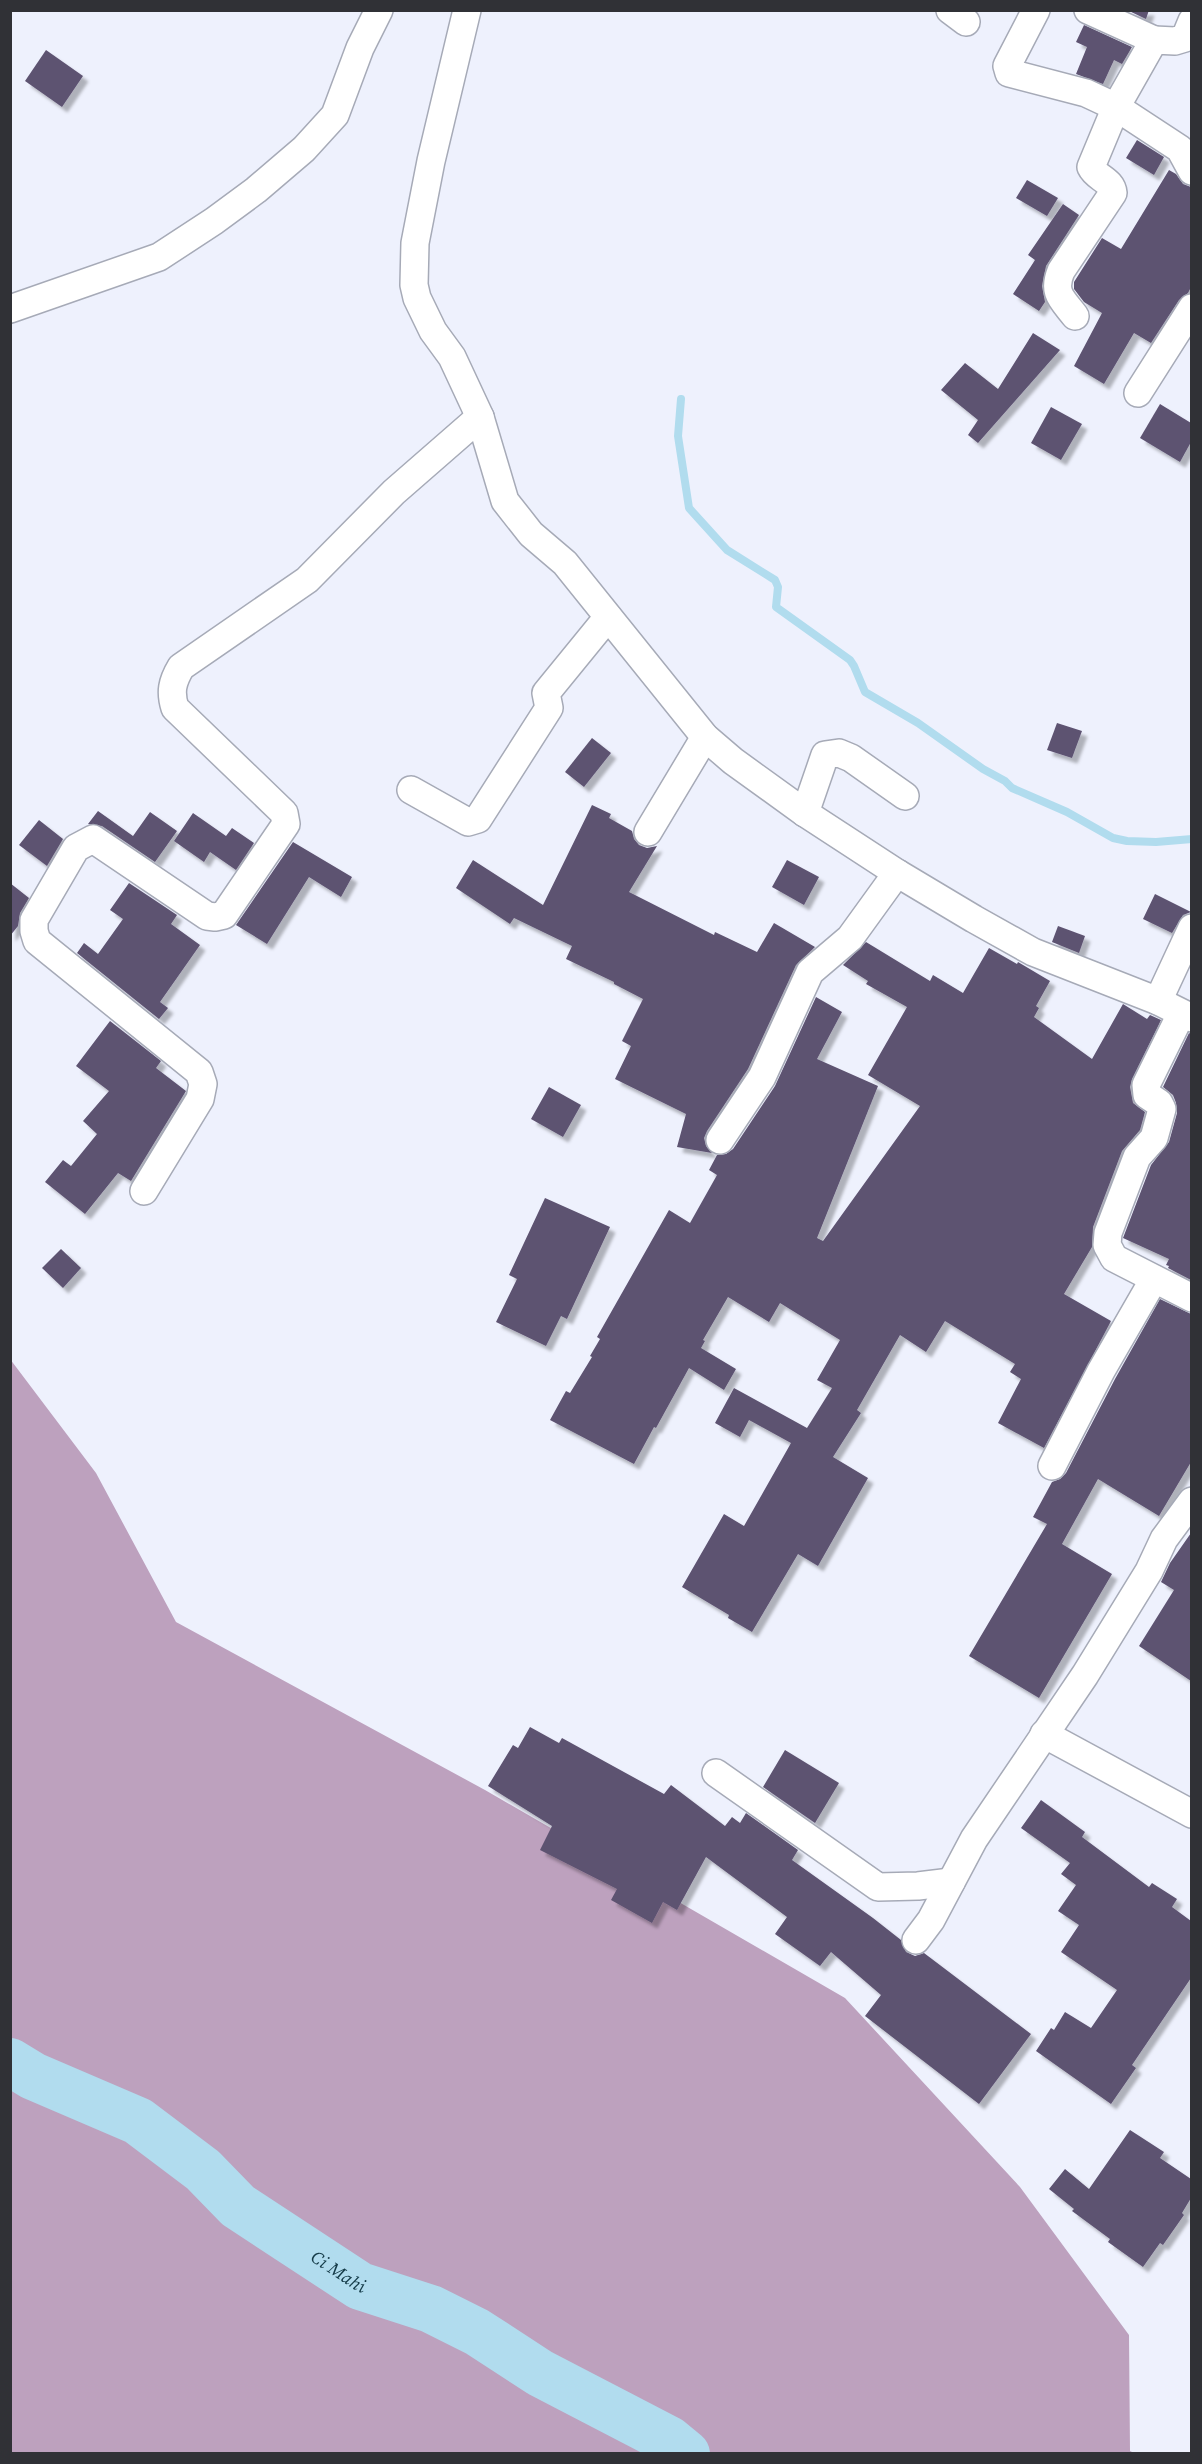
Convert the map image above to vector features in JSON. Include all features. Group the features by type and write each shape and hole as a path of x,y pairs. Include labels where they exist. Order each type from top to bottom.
{"street":[{"path":"10,309 159,257 256,190 303,149 335,116 360,48 379,10"},
{"path":"467,10 428,173 415,243 414,285 433,331 452,357 480,417 505,501 531,534 565,563 705,737 733,761 805,813 897,873 1033,952 1158,1000 1186,1016 1146,1085 1147,1095 1159,1103 1162,1109 1159,1126 1154,1138 1137,1157 1108,1233 1107,1245 1114,1258 1191,1298"},
{"path":"1036,10 1007,66 1009,73 1086,93 1116,106 1180,149 1191,171"},
{"path":"1088,10 1154,40 1175,41 1185,38 1191,21"},
{"path":"1075,316 1057,291 1057,281 1061,271 1113,193 1111,185 1093,172 1091,167 1116,106 1154,40"},
{"path":"1138,393 1191,308"},
{"path":"144,1191 200,1099 203,1084 199,1072 37,941 34,920 75,848 93,839 207,916 224,915 286,824 284,813 175,708 171,695 173,680 181,667 307,580 394,492 480,417"},
{"path":"411,790 468,822 478,819 549,708 546,693 608,617"},
{"path":"648,831 705,737"},
{"path":"805,813 825,755 839,753 851,758 905,796"},
{"path":"720,1140 762,1077 810,972 850,938 897,873"},
{"path":"1158,1000 1191,928"},
{"path":"1052,1466 1101,1371 1154,1279"},
{"path":"916,1940 974,1839 1085,1675 1149,1571 1164,1539 1191,1501"},
{"path":"1044,1734 1191,1814"},
{"path":"716,1773 878,1887 951,1882"}],"shaded area":[{"path":"10,1359 96,1473 176,1622 485,1790 845,1998 1020,2187 1129,2335 1130,2451 1134,2453 11,2453"}],"building":[{"path":"1127,10 1149,10 1146,19"},
{"path":"1084,25 1132,47 1122,64 1114,60 1103,84 1076,74 1087,47 1076,42"},
{"path":"46,50 83,76 62,107 25,81"},
{"path":"1137,140 1164,157 1154,175 1126,158"},
{"path":"1169,170 1176,174 1183,184 1191,187 1191,287 1188,293 1179,300 1151,343 1134,333 1104,384 1074,366 1102,313 1084,302 1074,289 1074,282 1102,238 1121,249"},
{"path":"1027,180 1058,198 1047,216 1016,198"},
{"path":"1063,204 1079,215 1046,266 1042,286 1045,302 1039,311 1013,294 1035,260 1028,255"},
{"path":"1033,333 1060,350 978,443 968,435 978,420 941,390 965,363 998,389"},
{"path":"1160,404 1191,423 1191,442 1180,462 1140,438"},
{"path":"1051,407 1082,424 1061,460 1031,443"},
{"path":"1057,723 1082,731 1072,758 1047,750"},
{"path":"592,738 611,753 584,787 565,772"},
{"path":"592,805 611,814 609,818 632,831 639,845 647,848 657,846 629,892 714,935 715,932 757,952 774,923 815,947 796,965 748,1069 707,1131 704,1138 706,1146 712,1153 677,1147 686,1114 615,1079 631,1046 622,1041 643,999 566,959 572,946 514,918 510,924 456,888 473,860 543,905"},
{"path":"98,811 133,836 150,812 177,831 155,862 102,826 88,824"},
{"path":"193,813 226,836 232,828 254,843 236,870 210,852 204,862 174,841"},
{"path":"39,820 63,839 47,866 19,845"},
{"path":"293,842 352,877 341,897 309,877 267,944 236,925"},
{"path":"787,860 819,877 804,905 772,887"},
{"path":"10,883 29,898 20,913 18,926 10,936"},
{"path":"129,883 177,915 171,924 200,945 160,1002 168,1008 159,1019 77,953 84,943 98,954 123,919 110,910"},
{"path":"1155,894 1191,912 1183,915 1172,933 1143,919"},
{"path":"1058,926 1085,936 1079,953 1052,942"},
{"path":"866,942 930,981 933,975 963,993 989,948 1017,964 1018,962 1050,981 1036,1006 1039,1008 1034,1017 1092,1059 1123,1004 1147,1019 1150,1015 1161,1020 1130,1087 1133,1103 1145,1112 1140,1130 1122,1151 1093,1227 1092,1247 1064,1294 1111,1321 1044,1448 998,1423 1021,1379 1010,1372 1015,1364 945,1321 926,1352 900,1335 857,1410 861,1413 833,1457 868,1478 818,1566 798,1554 752,1632 728,1618 729,1615 682,1587 724,1514 744,1526 791,1443 749,1420 740,1437 715,1423 734,1388 807,1428 832,1388 817,1380 840,1340 780,1303 769,1322 728,1297 703,1340 705,1341 701,1348 736,1369 724,1390 689,1368 634,1464 550,1420 566,1391 570,1393 592,1357 590,1356 600,1339 597,1337 669,1210 690,1223 717,1175 709,1170 717,1155 726,1154 733,1149 775,1086 816,997 842,1012 817,1059 878,1086 817,1238 823,1241 920,1106 868,1075 907,1007 866,984 868,981 843,965"},
{"path":"110,1021 161,1061 156,1068 186,1091 131,1181 118,1173 85,1214 45,1182 63,1160 71,1166 97,1134 83,1121 109,1091 76,1066"},
{"path":"1189,1033 1191,1034 1191,1280 1168,1268 1169,1266 1166,1265 1169,1259 1123,1238 1151,1165 1169,1142 1177,1113 1176,1103 1173,1095 1163,1087"},
{"path":"549,1087 581,1105 563,1137 531,1119"},
{"path":"545,1198 610,1227 567,1319 561,1316 546,1346 496,1322 517,1279 509,1275"},
{"path":"61,1249 81,1268 63,1288 42,1268"},
{"path":"1160,1299 1191,1314 1191,1462 1159,1516 1098,1479 1062,1544 1112,1574 1039,1698 969,1656 1047,1524 1033,1517 1052,1482 1060,1479 1066,1473"},
{"path":"1191,1533 1191,1681 1139,1646 1174,1590 1161,1582 1170,1563"},
{"path":"530,1727 559,1743 562,1738 664,1794 671,1785 725,1826 732,1817 740,1823 746,1813 798,1850 792,1860 901,1940 906,1952 915,1956 924,1953 1031,2034 979,2104 865,2016 881,1995 831,1952 820,1966 775,1934 787,1917 706,1857 677,1910 663,1902 652,1923 611,1900 617,1889 540,1850 552,1826 488,1786 513,1745 518,1748"},
{"path":"785,1750 839,1783 815,1823 763,1787"},
{"path":"1041,1800 1085,1832 1082,1837 1149,1887 1152,1883 1177,1899 1172,1907 1191,1921 1191,1978 1132,2065 1136,2068 1111,2104 1036,2051 1051,2028 1054,2030 1065,2012 1091,2028 1117,1990 1061,1952 1079,1925 1058,1911 1076,1885 1061,1874 1070,1863 1021,1828"},
{"path":"1130,2130 1164,2152 1160,2158 1191,2179 1191,2198 1182,2213 1184,2215 1163,2245 1160,2243 1143,2267 1108,2242 1110,2239 1072,2211 1074,2209 1049,2189 1065,2169 1089,2189"}],"waterway":[{"path":"681,399 678,436 689,508 727,550 775,580 778,587 776,607 850,660 865,692 918,723 1012,788 1067,812 1113,838 1156,842 1192,839"},
{"name":"Ci Mahi","path":"10,2062 33,2076 138,2121 203,2170 238,2206 360,2286 431,2309 477,2332 540,2373 669,2440 686,2454"}]}
